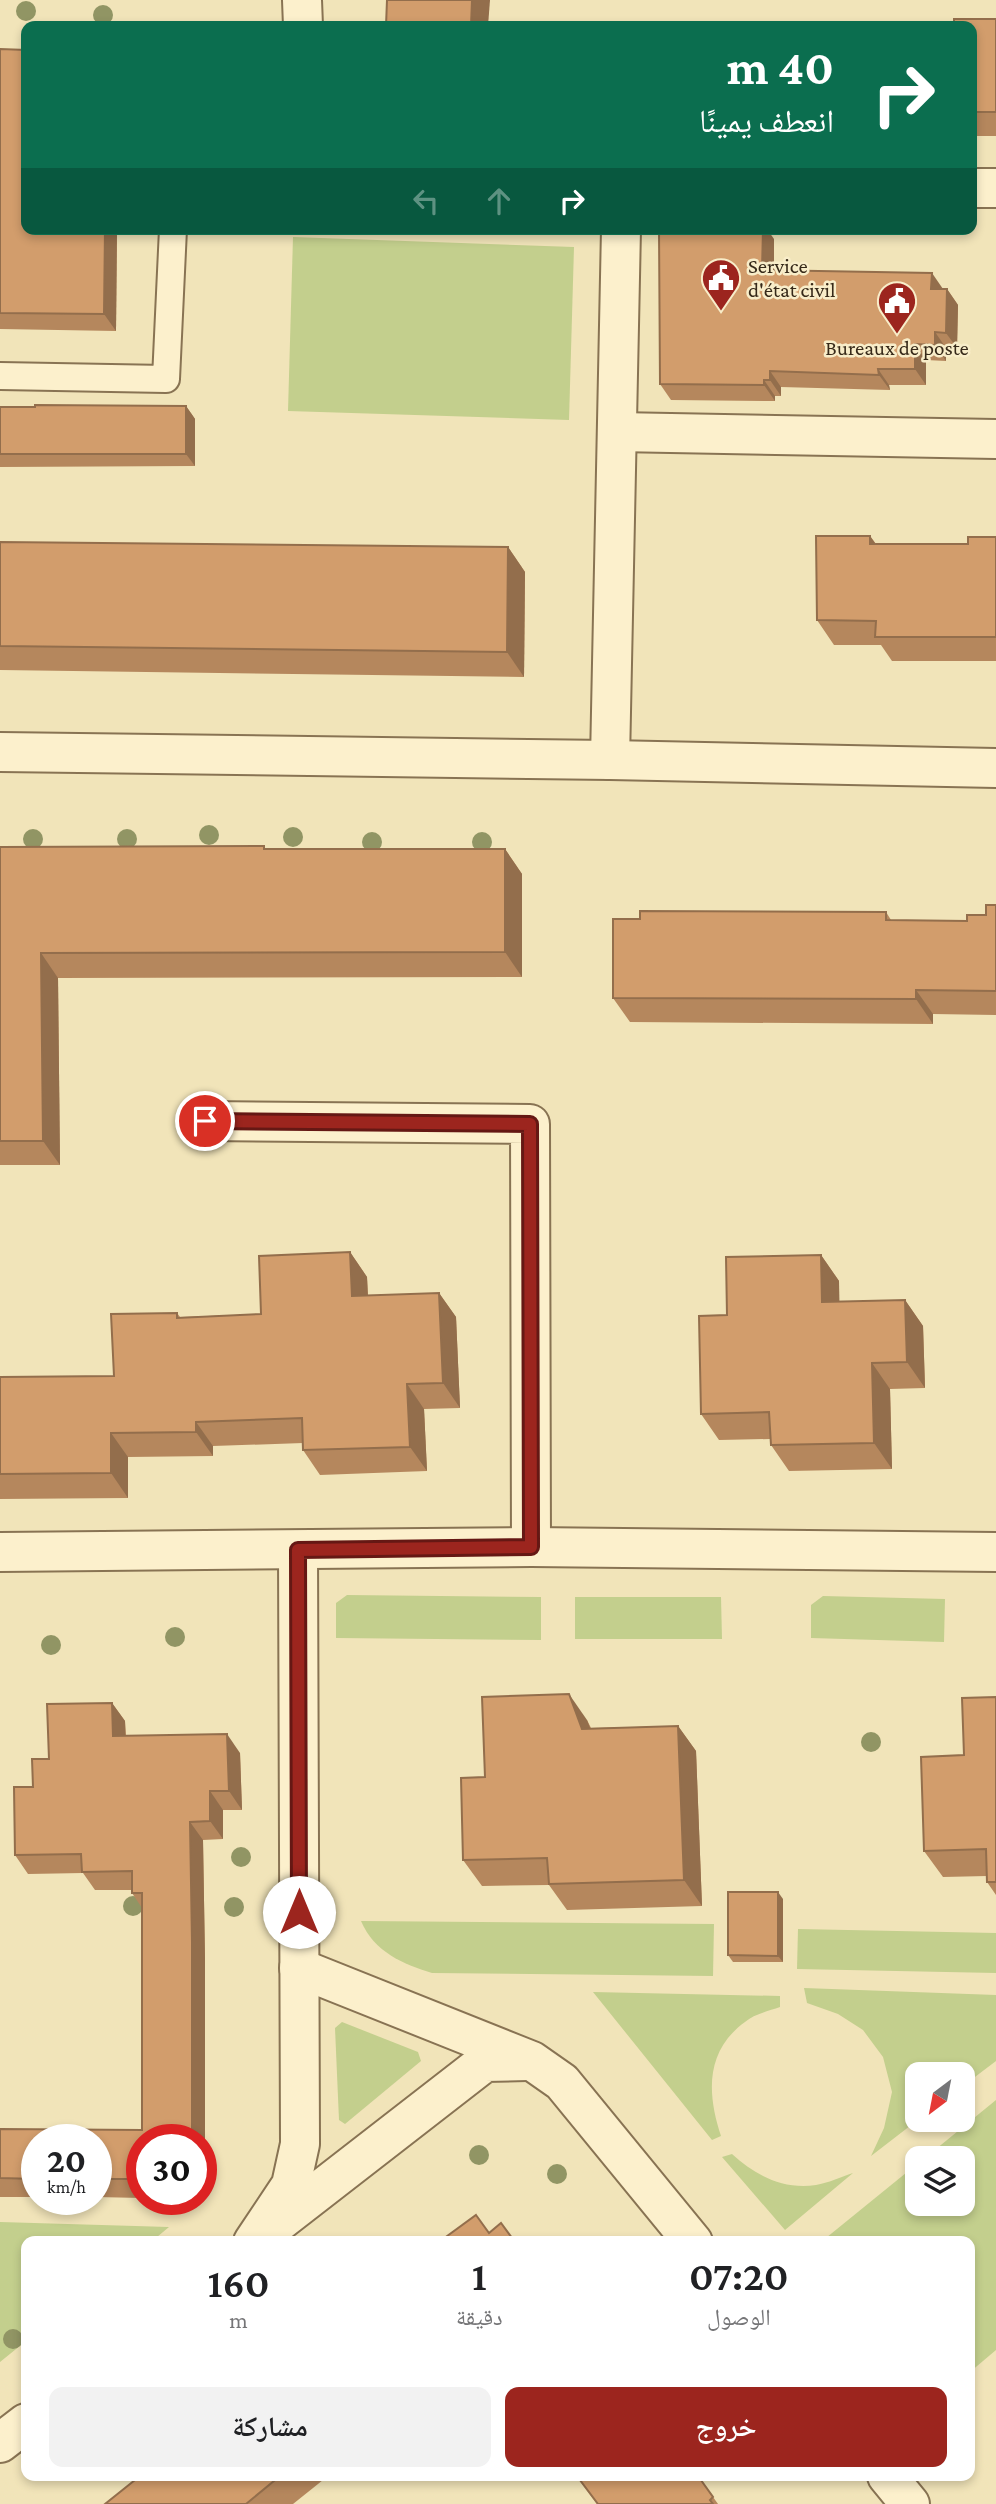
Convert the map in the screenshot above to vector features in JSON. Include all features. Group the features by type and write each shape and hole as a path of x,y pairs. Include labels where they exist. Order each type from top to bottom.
{"street":[{"path":"302,0 303,21"},
{"path":"977,188 996,188"},
{"path":"610,760 621,235"},
{"path":"617,432 996,439"},
{"path":"0,752 996,768"},
{"path":"205,1121 530,1124 531,1547"},
{"path":"0,1552 531,1547 996,1552"},
{"path":"258,2236 291,2185 300,2144 298,1550"},
{"path":"299,1968 532,2061 562,2082 688,2236"},
{"path":"262,2236 485,2062 532,2061"},
{"path":"0,2444 21,2427"},
{"path":"891,2481 910,2504"}],"lane":[{"path":"0,376 166,379 173,235"}],"green space":[{"path":"293,237 574,247 569,420 288,411"},
{"path":"347,1595 541,1597 541,1640 336,1638 336,1603"},
{"path":"823,1596 945,1599 944,1642 811,1638 811,1605"},
{"path":"575,1597 721,1597 722,1639 575,1639"},
{"path":"361,1921 714,1924 713,1976 432,1973 390,1955 374,1941"},
{"path":"798,1929 996,1933 996,1973 797,1969"},
{"path":"804,1988 996,1995 996,2061 975,2077 975,2062 905,2062 905,2130 871,2156 884,2128 892,2092 883,2057 863,2030 838,2014 807,2003"},
{"path":"593,1992 780,1996 780,2007 745,2022 722,2046 716,2060 713,2105 721,2136 712,2140"},
{"path":"342,2022 418,2052 421,2061 345,2124 339,2120 335,2028"},
{"path":"996,2100 996,2350 975,2368 975,2236 828,2236 905,2174 905,2216 975,2216 975,2146 940,2146 957,2132 975,2132 975,2117"},
{"path":"732,2154 760,2174 792,2185 816,2185 853,2173 785,2230 722,2157"},
{"path":"0,2222 169,2227 158,2236 21,2236 21,2345 0,2362"}],"building":[{"path":"387,0 472,0 471,21 386,21"},
{"path":"996,19 996,112 977,112 977,21 954,21"},
{"path":"0,49 21,50 21,235 105,235 104,314 0,313"},
{"path":"659,235 763,235 762,270 932,273 931,289 947,289 946,333 935,332 935,345 915,344 915,369 878,369 879,375 770,371 770,380 764,380 764,385 660,384"},
{"path":"186,406 186,454 0,454 0,407"},
{"path":"816,536 870,536 870,544 968,544 968,537 996,537 996,637 875,637 876,621 817,620"},
{"path":"0,542 508,547 507,652 0,646"},
{"path":"264,846 264,849 505,849 505,952 41,953 43,1141 0,1141 0,847"},
{"path":"986,905 996,905 996,991 916,990 916,999 613,998 613,919 640,919 640,911 886,912 886,920 967,921 967,915 986,915"},
{"path":"350,1252 352,1296 439,1293 443,1383 407,1384 410,1447 303,1450 302,1418 196,1422 196,1432 111,1433 111,1473 0,1474 0,1377 114,1376 111,1314 177,1313 177,1318 261,1314 259,1256"},
{"path":"821,1255 822,1302 905,1300 907,1362 872,1363 874,1443 771,1445 769,1412 701,1414 699,1316 727,1315 726,1257"},
{"path":"569,1694 582,1729 678,1726 684,1880 549,1884 547,1858 463,1860 461,1778 485,1777 482,1697"},
{"path":"996,1697 996,1882 987,1882 986,1849 924,1851 921,1757 964,1755 962,1698"},
{"path":"112,1703 113,1736 227,1734 229,1791 210,1791 210,1821 190,1822 192,2124 142,2124 142,1893 132,1893 132,1871 82,1872 81,1854 15,1855 14,1787 33,1787 32,1759 49,1759 47,1704"},
{"path":"728,1892 778,1892 778,1956 728,1955"},
{"path":"0,2129 21,2129 21,2179 0,2178"},
{"path":"112,2130 126,2130 126,2179 112,2179"},
{"path":"476,2215 489,2233 501,2223 511,2236 447,2236"},
{"path":"134,2481 274,2481 246,2504 105,2504"},
{"path":"581,2481 702,2481 713,2497 710,2500 713,2504 598,2504"}],"place":[{"name":"Service d'état civil","path":"721,312"},
{"name":"Bureaux de poste","path":"897,335"}],"route":[{"path":"205,1121 530,1124 531,1547 298,1550 299,1912"}]}
